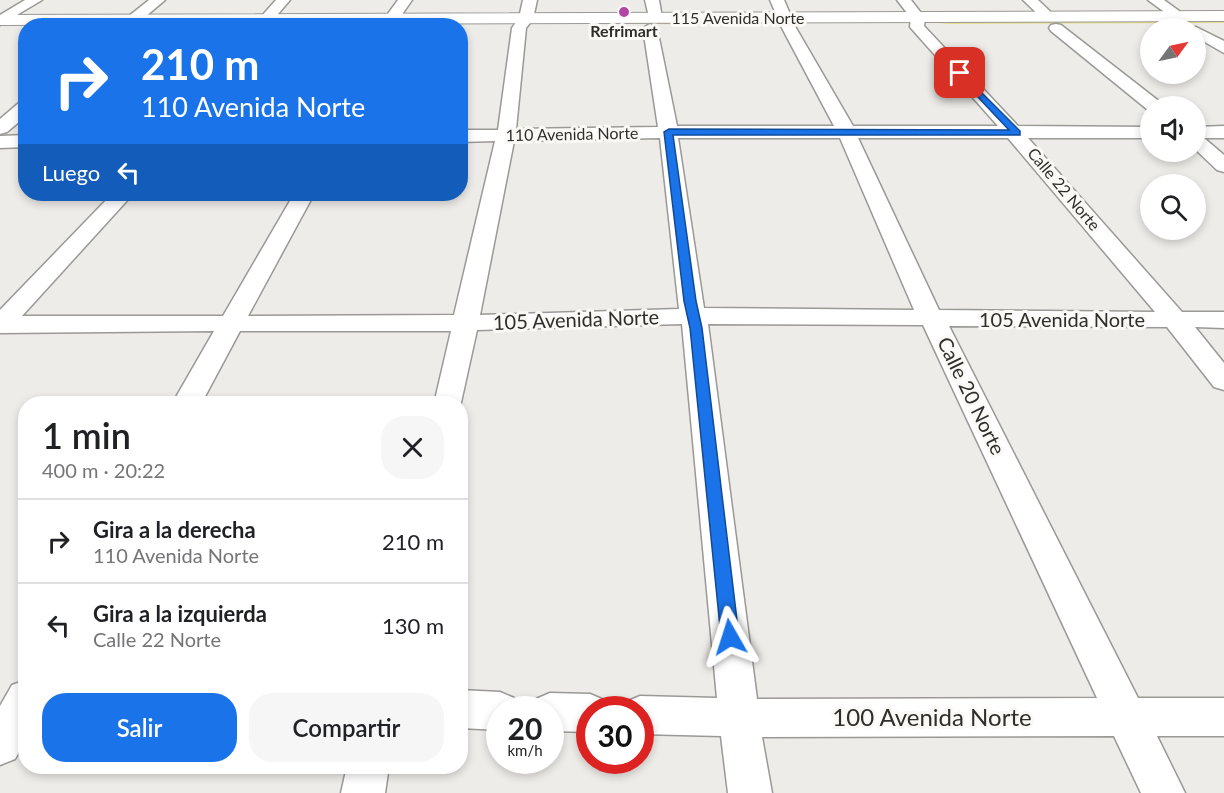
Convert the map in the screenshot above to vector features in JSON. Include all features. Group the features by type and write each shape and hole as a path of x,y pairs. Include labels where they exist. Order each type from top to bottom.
{"main road":[{"name":"115 Avenida Norte","path":"468,19 525,16 784,15 918,22 1140,25"},
{"name":"115 Avenida Norte","path":"468,27 525,16"},
{"name":"115 Avenida Norte","path":"1206,21 1224,16"},
{"name":"115 Avenida Norte","path":"0,20 18,20"},
{"name":"115 Avenida Norte","path":"1206,26 1224,27"},
{"path":"0,30 18,30"}],"street":[{"path":"0,20 35,0"},
{"path":"135,18 158,0"},
{"path":"267,18 284,0"},
{"path":"393,18 405,0"},
{"name":"Calle 22 Norte","path":"904,0 918,22 1017,133 1176,320 1224,381"},
{"path":"1030,0 1052,22 1142,96"},
{"path":"1155,0 1179,18"},
{"path":"652,15 693,316 739,718 750,793"},
{"name":"Calle 20 Norte","path":"784,15 847,133 932,320 1163,793"},
{"path":"450,396 506,136 525,16"},
{"path":"1206,37 1224,48"},
{"path":"0,128 18,113"},
{"name":"110 Avenida Norte","path":"468,136 669,132 1140,132"},
{"path":"1206,132 1224,132"},
{"path":"0,142 18,141"},
{"path":"1206,149 1224,166"},
{"path":"0,325 116,201"},
{"path":"190,396 300,201"},
{"name":"105 Avenida Norte","path":"0,325 465,323 693,316 932,320 1224,320"},
{"path":"468,709 486,710"},
{"name":"100 Avenida Norte","path":"654,715 739,718 1224,717"},
{"path":"363,793 367,774"}],"shaded area":[{"path":"940,20 1140,20 1140,23 937,23"},
{"path":"1206,20 1224,20 1224,23 1206,23"},
{"path":"546,21 749,21 761,23 752,25 537,23"},
{"path":"8,23 18,23 18,25 0,25"}],"place":[{"name":"Refrimart","path":"624,12"}],"route":[{"path":"730,637 696,328 690,301 669,132 1017,133 960,73"}]}
